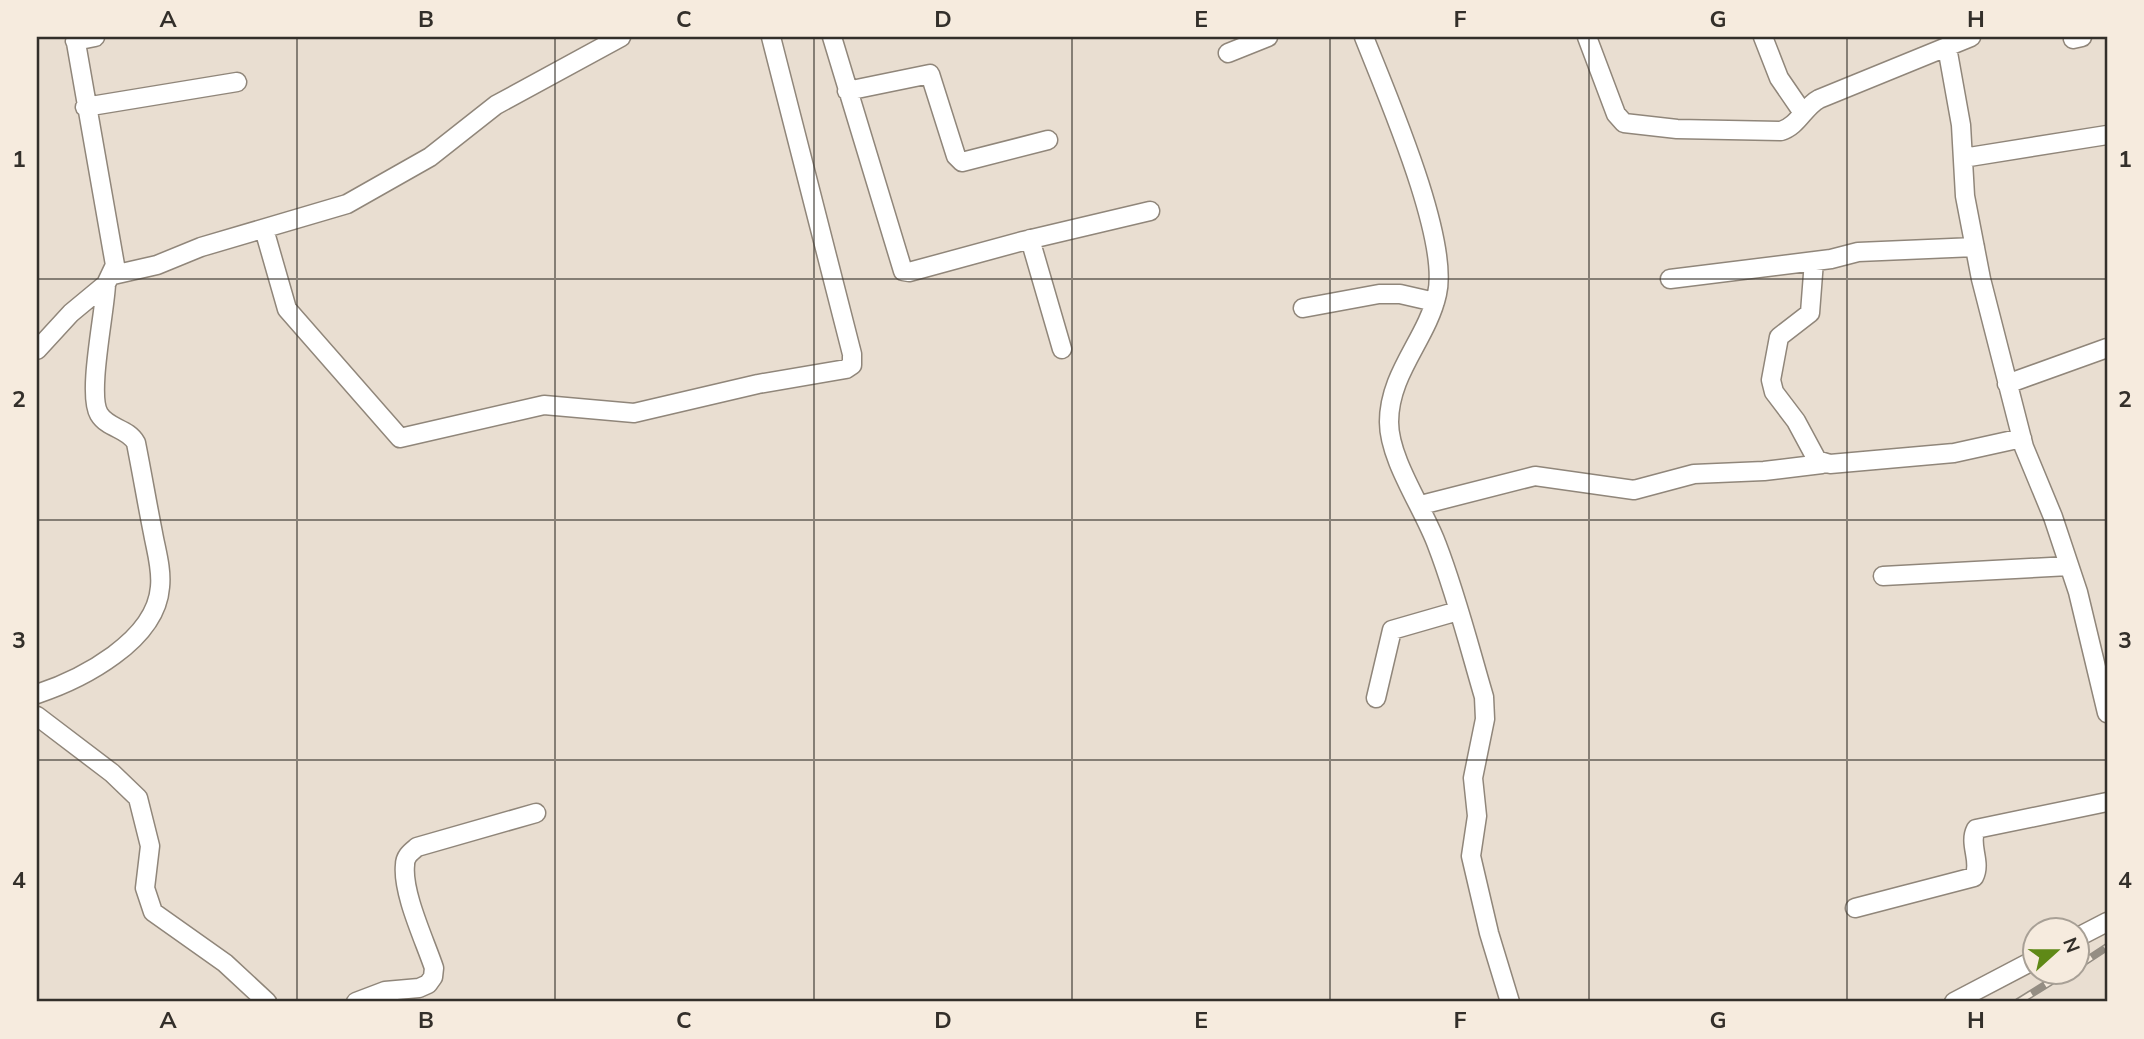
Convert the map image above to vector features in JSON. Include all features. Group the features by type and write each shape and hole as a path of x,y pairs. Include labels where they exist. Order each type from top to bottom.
{"street":[{"path":"37,694 73,682 127,644 138,634 158,600 160,572 136,443 127,432 107,423 94,401 114,251 85,107 75,39 95,37"},
{"path":"37,350 71,313 110,280 201,247 326,212 377,189 430,157 496,105 621,37"},
{"path":"264,229 287,309 400,438 544,405 644,411 758,384 846,369 852,365 852,354 771,37"},
{"path":"832,37 903,271 909,272 1030,239 1150,211"},
{"path":"1228,53 1268,37"},
{"path":"1364,37 1404,136 1432,235 1439,278 1435,302 1401,370 1391,400 1389,423 1392,444 1421,505 1458,611 1486,709 1473,778 1477,816 1473,868 1510,1002"},
{"path":"1587,37 1616,114 1624,123 1676,129 1781,131 1794,124 1819,99 1971,37"},
{"path":"1763,37 1779,78 1803,113"},
{"path":"1947,47 1961,125 1964,189 2007,384 2022,438 2069,566 2107,713"},
{"path":"848,91 930,74 956,156 961,162 1048,141"},
{"path":"85,107 237,82"},
{"path":"1963,158 2107,135"},
{"path":"1030,239 1062,349"},
{"path":"1670,278 1814,261 1858,252 1975,247"},
{"path":"1814,261 1810,313 1779,337 1772,385 1822,464"},
{"path":"1303,308 1396,293 1435,302"},
{"path":"2007,384 2107,348"},
{"path":"1421,505 1535,475 1634,490 1694,474 1764,471 1954,453 2022,438"},
{"path":"1883,576 2069,566"},
{"path":"1376,698 1392,629 1458,611"},
{"path":"37,716 112,773 138,798 150,846 145,888 153,912 225,963 267,1002"},
{"path":"1856,908 1975,877 1978,870 1973,835 1976,829 2107,802"},
{"path":"356,1002 394,989 419,988 428,984 433,977 434,968 411,901 404,865 408,854 417,847 536,813"},
{"path":"1954,1002 2022,966"}],"railway":[{"path":"2092,957 2107,947"},
{"path":"2018,1002 2044,986"}]}
